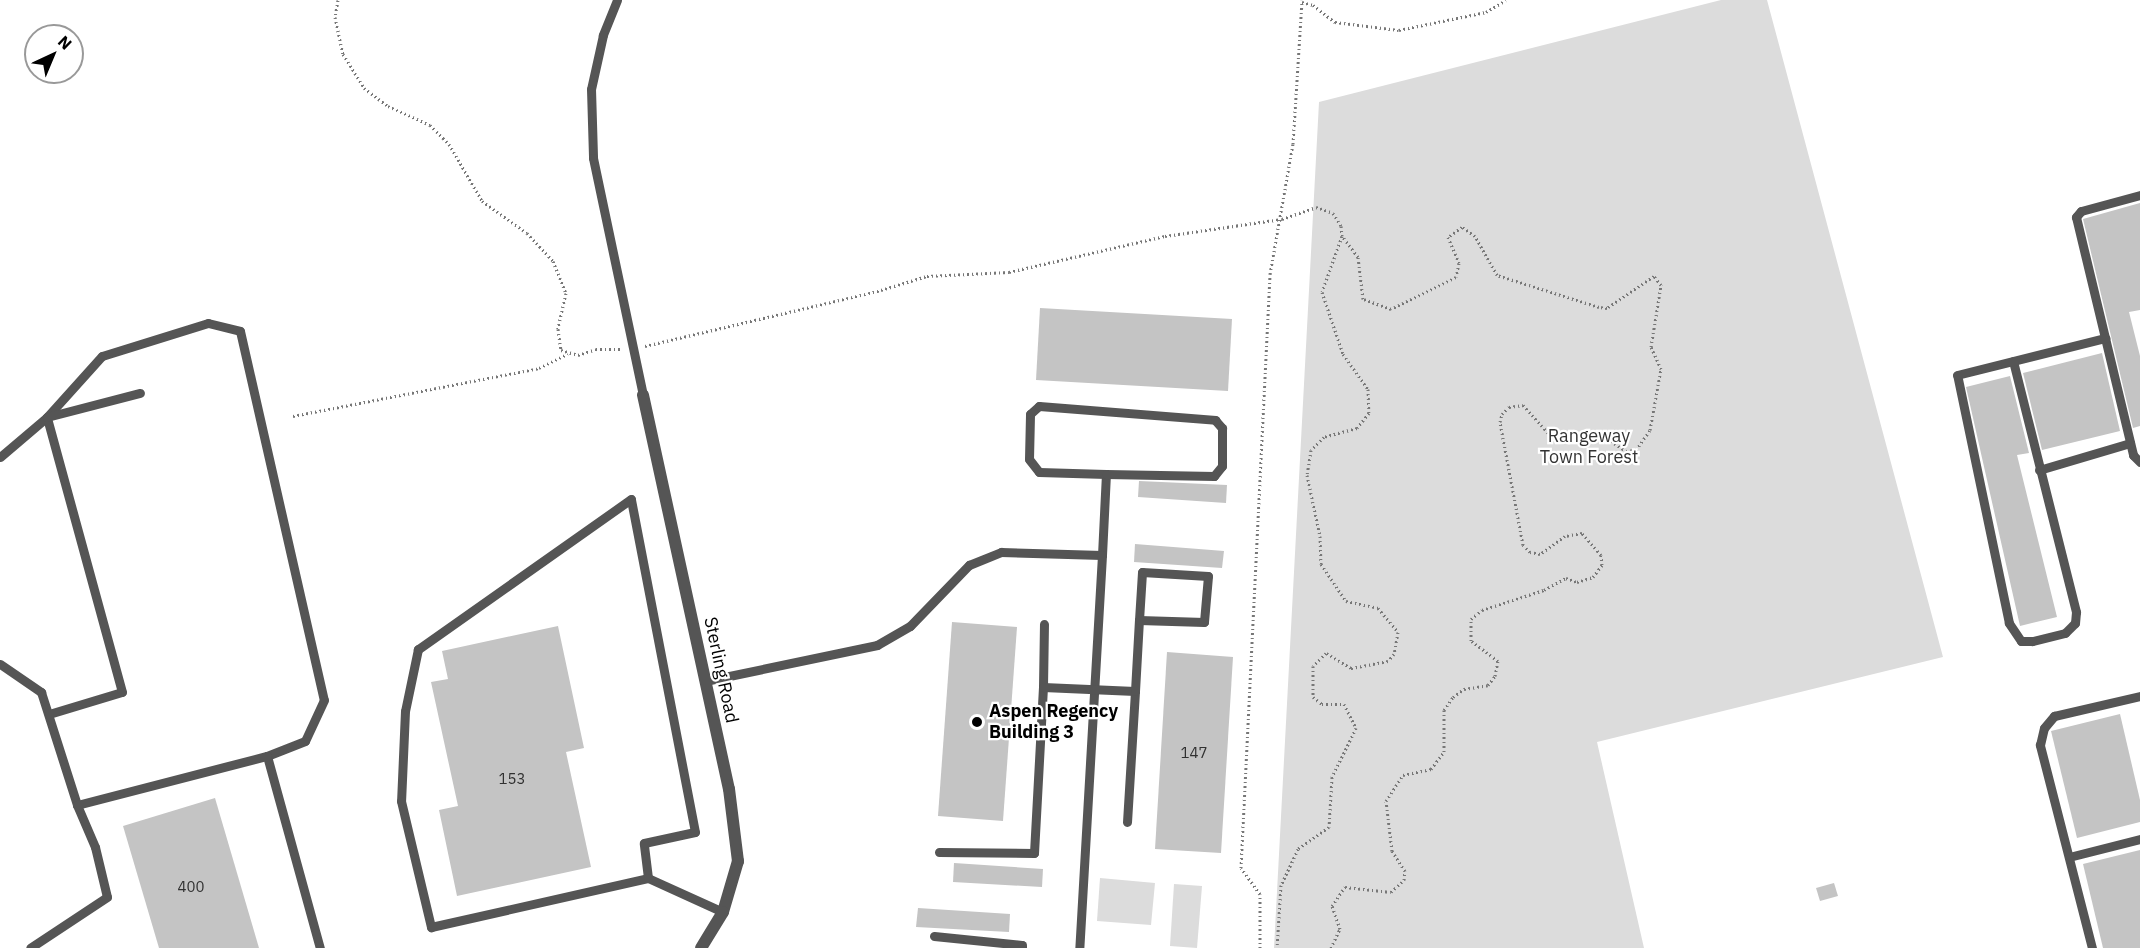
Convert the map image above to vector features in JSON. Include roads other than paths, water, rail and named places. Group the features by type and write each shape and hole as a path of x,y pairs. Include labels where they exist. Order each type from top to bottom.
{"street":[{"name":"Sterling Road","path":"643,394 729,789 738,861 723,912 701,948"}],"lane":[{"path":"618,0 603,35 591,88 593,158 643,394"},
{"path":"2140,195 2081,211 2076,217 2133,455 2140,462"},
{"path":"0,457 47,417 102,356 208,323 240,331 324,700 305,741 267,756 77,805"},
{"path":"2013,361 2076,612 2075,623 2065,633 2021,641 2009,623 1956,384 1957,375 2013,361 2105,338"},
{"path":"47,417 140,393"},
{"path":"1039,406 1215,420 1222,428 1222,466 1214,476 1106,474 1039,472 1029,459 1030,414 1039,406"},
{"path":"47,417 122,692 49,714"},
{"path":"2039,470 2130,443"},
{"path":"1079,948 1106,474"},
{"path":"648,878 644,843 695,832 631,499 417,649 405,711 401,801 431,927 648,878 723,912"},
{"path":"705,681 877,645 910,626 969,565 1000,552 1102,555"},
{"path":"1127,822 1135,691 1139,620 1142,572 1208,576 1204,622 1139,620"},
{"path":"939,852 1034,853 1044,624"},
{"path":"0,664 41,692 77,805 95,847 107,897 30,948"},
{"path":"1043,687 1135,691"},
{"path":"2092,948 2040,745 2044,728 2054,716 2140,696"},
{"path":"267,756 321,948"},
{"path":"2069,857 2140,839"},
{"path":"934,936 1022,945 1022,948"}],"place":[{"name":"Aspen Regency Building 3","path":"977,722"}],"park label":[{"name":"Rangeway Town Forest","path":"1589,447"}]}
